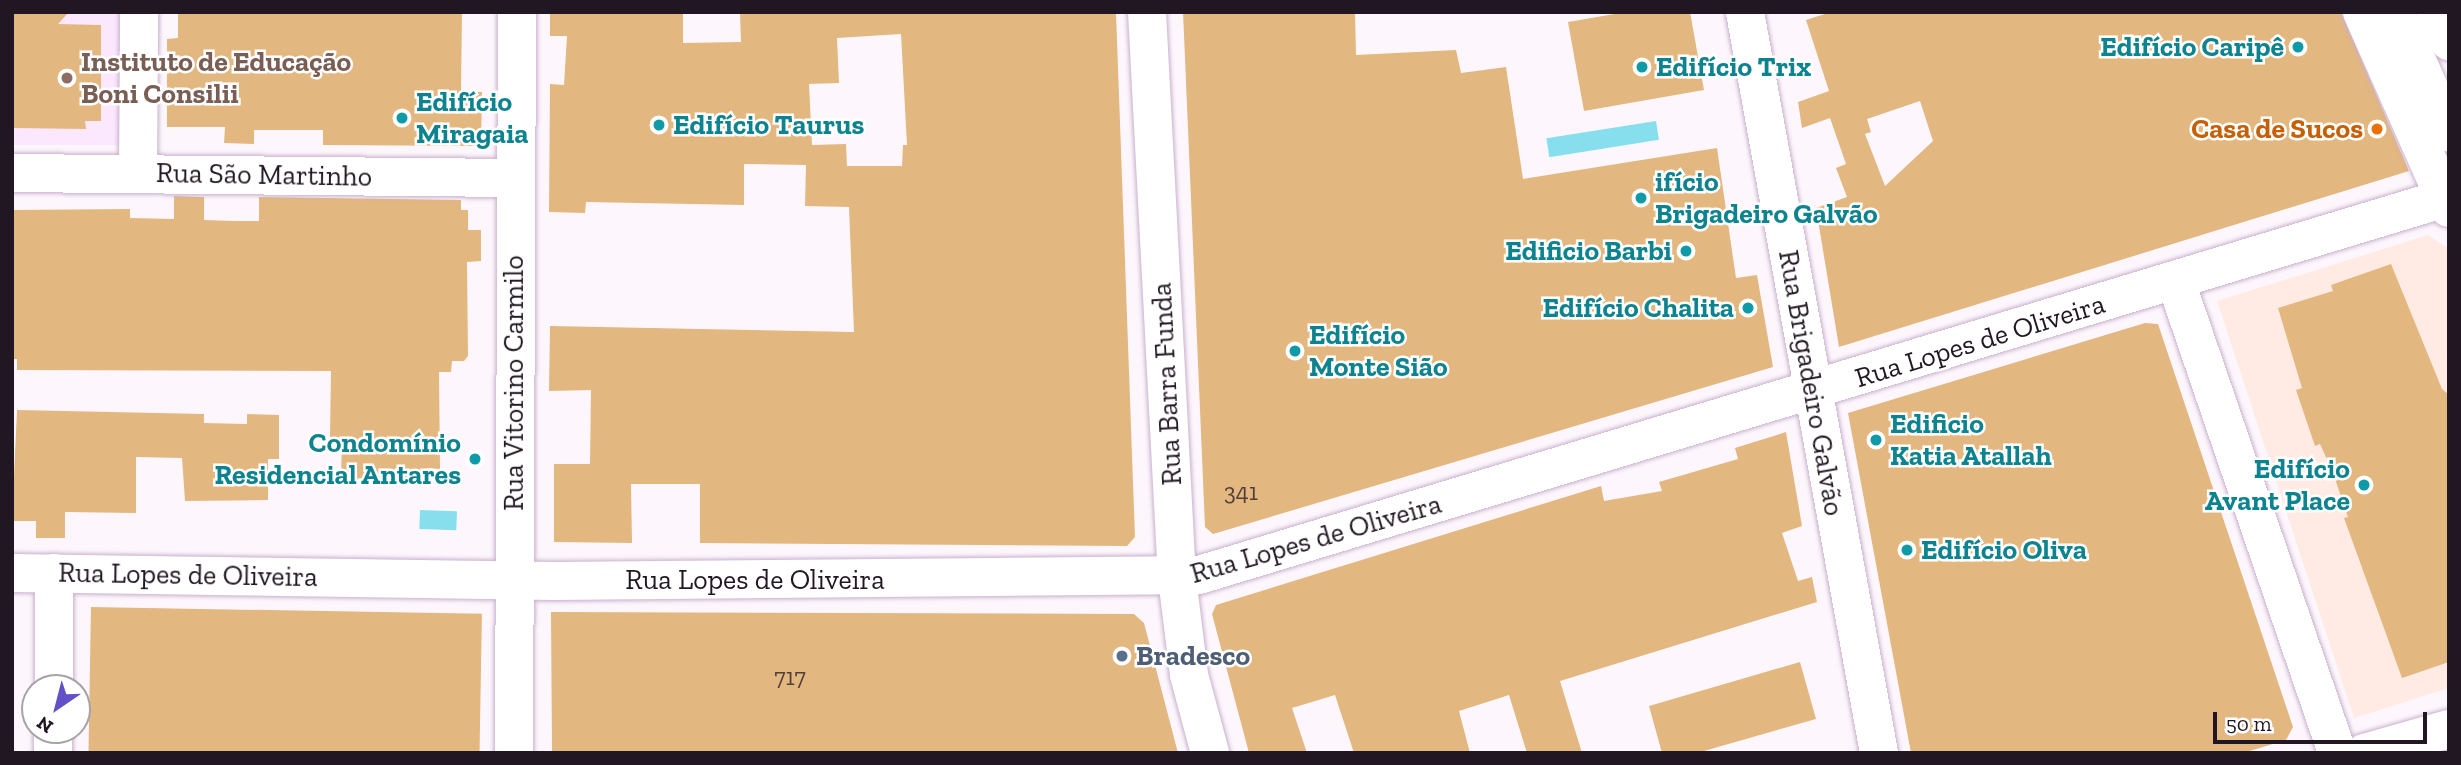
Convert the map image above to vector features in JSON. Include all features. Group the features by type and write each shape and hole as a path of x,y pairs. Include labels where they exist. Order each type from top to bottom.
{"main road":[{"path":"138,173 139,12"},
{"name":"Rua Vitorino Carmilo","path":"514,753 512,581 517,12"},
{"name":"Rua Barra Funda","path":"1147,12 1177,578 1189,675 1210,753"},
{"name":"Rua Brigadeiro Galvão","path":"1745,12 1811,392 1879,753"},
{"path":"2362,12 2447,201"},
{"path":"2395,12 2449,132"},
{"path":"2436,12 2449,41"},
{"name":"Rua São Martinho","path":"12,173 516,178"},
{"name":"Rua Lopes de Oliveira","path":"12,573 512,581 1177,578 1217,571 2447,201"},
{"path":"2176,282 2337,753"},
{"path":"54,573 54,674"},
{"path":"2364,753 2449,729"}],"shaded area":[{"name":"Instituto de Educação Boni Consilii","path":"12,12 121,12 121,145 12,145"},
{"path":"2428,235 2449,249 2449,688 2354,718 2217,301"}],"water":[{"path":"1656,121 1659,140 1549,157 1546,138"},
{"path":"420,510 457,511 456,530 419,529"}],"building":[{"name":"Instituto de Educação Boni Consilii","path":"12,12 69,12 58,24 101,25 101,121 85,121 86,129 12,128"},
{"path":"178,12 462,12 461,92 482,92 481,146 323,145 323,130 254,130 254,144 224,143 225,127 167,127 167,39 178,38"},
{"path":"550,12 683,12 683,43 741,42 740,12 1116,12 1135,537 1127,546 700,543 700,484 631,484 632,543 554,542 554,464 590,464 591,390 549,391 550,326 854,332 849,207 805,206 806,165 744,164 744,205 586,202 585,213 549,212 550,84 564,85 567,36 550,36","holes":["901,34 907,145 903,145 902,166 847,166 846,144 812,145 809,84 839,83 837,38"]},
{"path":"1183,12 1355,12 1356,55 1456,50 1461,73 1506,67 1523,179 1717,148 1736,278 1757,275 1773,367 1213,534 1205,527"},
{"name":"Edifício Trix","path":"1626,12 1690,12 1704,90 1584,111 1568,22"},
{"path":"1831,12 2341,12 2409,171 1839,347 1816,208 1847,197 1836,168 1846,164 1830,118 1802,128 1798,102 1829,91 1806,20","holes":["1920,101 1933,141 1885,186 1865,134 1871,132 1867,119"]},
{"path":"174,196 204,197 204,220 234,221 259,221 259,197 461,200 461,210 468,210 468,230 481,230 481,261 467,262 468,356 464,361 452,361 451,372 439,372 440,469 427,468 427,480 341,479 342,438 330,437 331,371 17,370 17,359 12,359 12,210 130,209 130,218 174,219"},
{"path":"2391,264 2442,389 2449,395 2449,662 2402,678 2344,518 2348,517 2332,470 2320,444 2315,446 2296,390 2302,388 2278,308 2333,291 2331,285"},
{"path":"2145,323 2158,324 2293,727 2286,740 2243,753 1911,753 1848,413"},
{"path":"17,410 204,414 204,423 247,424 247,414 279,415 279,459 268,459 268,500 185,501 182,458 136,457 136,513 65,512 65,538 36,538 36,521 12,521"},
{"path":"1786,432 1802,526 1782,533 1798,581 1812,577 1817,602 1560,681 1582,753 1527,753 1509,695 1459,711 1470,753 1354,753 1335,695 1292,708 1307,753 1249,753 1212,614 1216,605 1601,486 1604,501 1662,491 1659,482 1738,459 1735,448"},
{"path":"91,607 482,614 480,753 88,753 89,744 91,744"},
{"path":"551,612 1134,614 1144,623 1178,753 552,753"},
{"path":"1800,662 1816,719 1697,753 1662,753 1649,706"}],"place":[{"name":"Edifício Caripê","path":"2298,47"},
{"name":"Edifício Trix","path":"1642,67"},
{"name":"Instituto de Educação Boni Consilii","path":"67,78"},
{"name":"Edifício Miragaia","path":"402,118"},
{"name":"Edifício Taurus","path":"659,125"},
{"name":"Casa de Sucos","path":"2377,129"},
{"name":"ifício Brigadeiro Galvão","path":"1641,198"},
{"name":"Edificio Barbi","path":"1686,251"},
{"name":"Edifício Chalita","path":"1748,308"},
{"name":"Edifício Monte Sião","path":"1295,351"},
{"name":"Edificio Katia Atallah","path":"1876,440"},
{"name":"Condomínio Residencial Antares","path":"475,459"},
{"name":"Edifício Avant Place","path":"2364,485"},
{"name":"Edifício Oliva","path":"1907,550"},
{"name":"Bradesco","path":"1122,656"}]}
